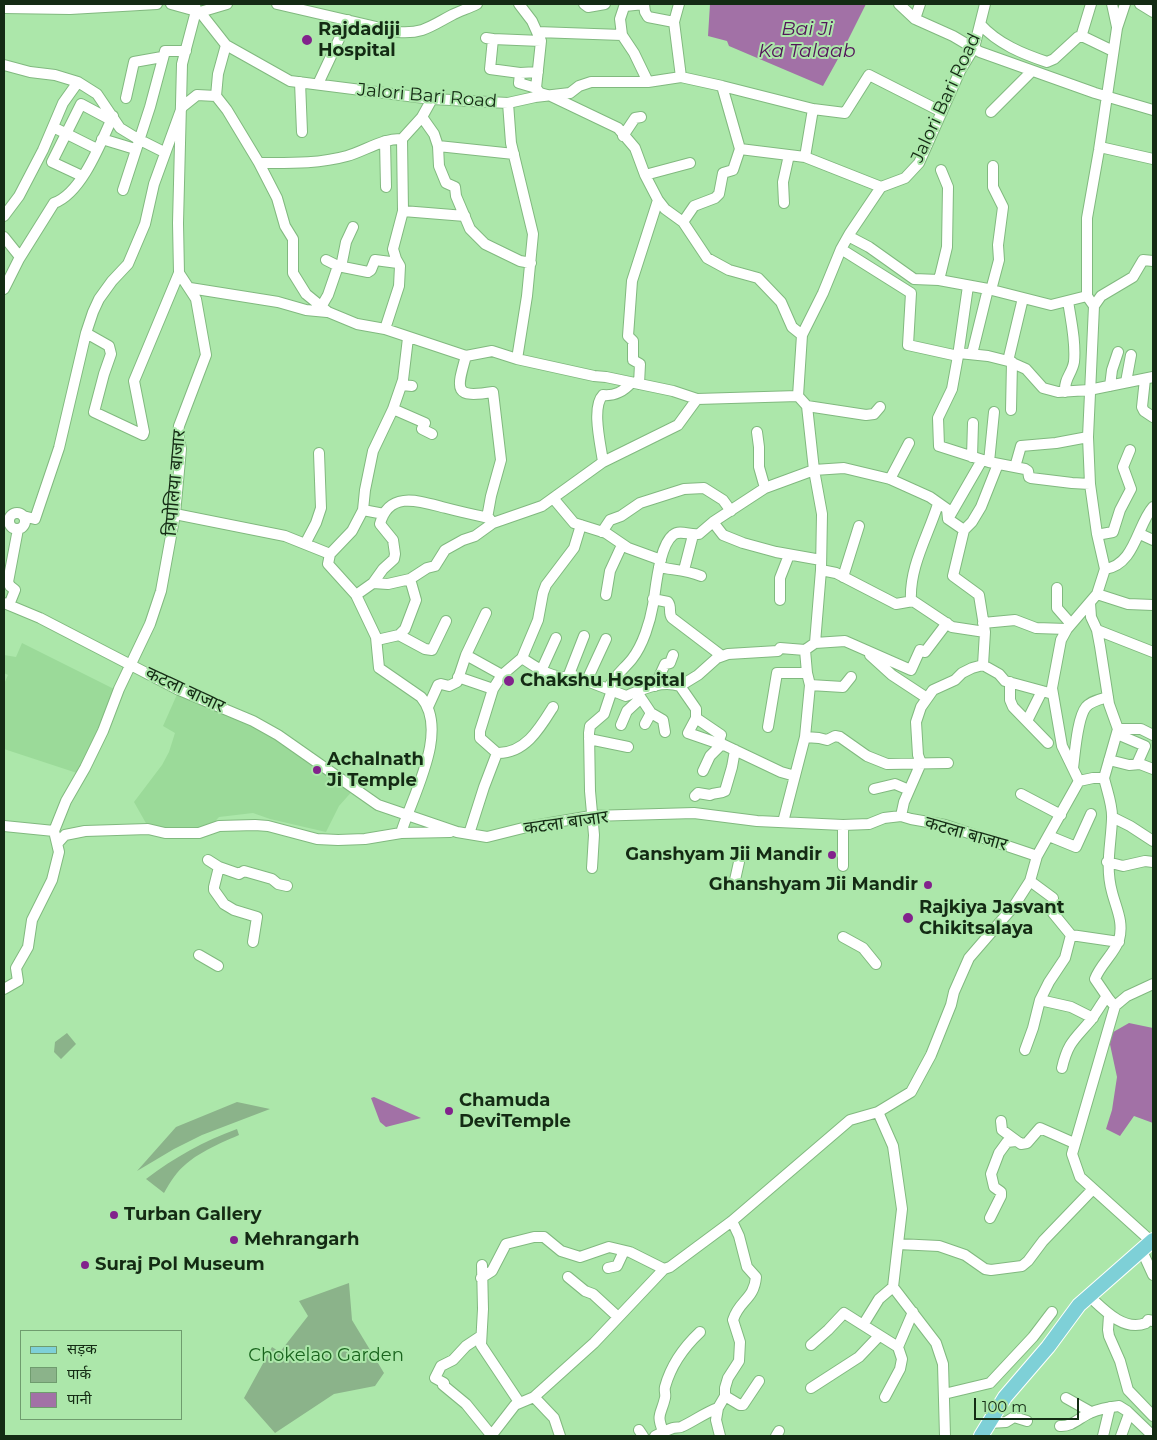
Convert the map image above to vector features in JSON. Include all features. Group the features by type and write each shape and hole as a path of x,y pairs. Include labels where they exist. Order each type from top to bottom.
{"main road":[{"path":"981,1436 1005,1397 1048,1347 1080,1305 1149,1244"}],"street":[{"path":"4,8 70,9 157,4"},
{"path":"175,5 197,9 227,4"},
{"path":"277,4 398,32 419,32 477,4"},
{"path":"519,4 532,20 539,37 536,88"},
{"path":"584,4 588,7 600,4"},
{"path":"648,82 634,53 622,35 620,19 625,5 644,4 648,17 674,22"},
{"path":"679,4 674,22 681,76"},
{"path":"899,4 915,19 953,36 980,52 1153,110"},
{"path":"915,19 920,4"},
{"name":"Jalori Bari Road","path":"881,187 905,178 919,163 960,71 974,48 985,4"},
{"path":"1081,37 1091,4"},
{"path":"1112,4 1117,28"},
{"path":"1094,306 1087,296 1087,218 1100,147 1117,28 1125,4"},
{"path":"1140,4 1153,12"},
{"path":"86,333 109,346 111,354 94,412 143,435 134,381 179,273 182,64 197,9"},
{"name":"Jalori Bari Road","path":"197,9 226,45 290,81 432,100 508,103 535,97 570,93 579,86 591,82 648,82 681,76 813,108 845,113 869,73 942,112"},
{"path":"318,84 348,20"},
{"path":"980,24 988,33 1021,53 1047,62 1054,59 1075,39 1081,37 1113,51"},
{"path":"538,72 520,73 490,68 490,38 622,35"},
{"path":"226,45 218,74 216,96 227,110 259,162 277,198 285,226 293,239 293,273 306,294 325,309 357,324 385,329 466,356 492,351 517,359 673,391 697,400 798,396"},
{"path":"122,190 150,107 162,57 165,51 186,51"},
{"path":"126,98 134,62 162,57"},
{"path":"4,65 30,72 55,75 78,82 97,94 112,118 136,144"},
{"path":"991,112 1032,71"},
{"path":"520,73 519,82 536,88 540,93 551,96 615,126 635,148 645,175 658,200 665,209 683,222 707,258 729,270 758,278 781,302 792,327 802,335"},
{"path":"4,216 19,196 53,127 62,103 78,82"},
{"path":"300,82 302,132"},
{"path":"683,222 694,206 715,198 719,194 722,174 725,171 733,170 740,149 722,86"},
{"path":"6,604 15,590 8,582 18,529 11,526 9,518 15,513 35,519 59,448 86,333 100,299 112,281 128,264 136,246 145,224 154,184 164,152 182,106 197,95 216,96"},
{"path":"385,329 399,286 400,272 393,249 403,211 402,139 422,117 432,100"},
{"path":"508,103 514,154 533,234 531,264 517,359"},
{"path":"82,176 52,162 66,134 82,104 112,118"},
{"path":"805,157 813,108"},
{"path":"422,117 434,134 438,146 439,166 446,183 455,187 456,196 470,229 485,244 520,261 531,264"},
{"path":"623,136 635,118 642,117"},
{"path":"4,289 20,257 54,203 63,200 82,176 112,118"},
{"path":"53,127 97,149"},
{"path":"259,162 319,163 348,156 392,138 402,139"},
{"path":"102,139 136,144 164,152"},
{"path":"385,142 386,187"},
{"path":"438,146 514,154"},
{"path":"1100,147 1153,160"},
{"path":"740,149 805,157 881,187 841,249 823,293 802,335 798,396 807,406 814,470 822,514 821,565 815,643"},
{"path":"784,202 783,182 789,155"},
{"path":"645,175 690,163"},
{"path":"972,354 999,260 998,245 1003,207 993,188 993,166"},
{"path":"940,280 947,247 948,187 941,170"},
{"path":"603,462 597,415 598,403 603,395 614,395 635,383 640,364 633,360 633,341 628,336 632,281 658,200"},
{"path":"403,211 465,216"},
{"path":"325,309 346,242 353,226"},
{"path":"850,233 850,237 869,247 914,279 940,280 990,290 1051,306 1087,296"},
{"path":"4,237 20,257"},
{"path":"841,249 911,293 908,345 1010,361 1026,369 1043,388 1052,391 1089,390 1149,378 1142,406 1144,412 1153,417"},
{"path":"326,260 340,266 368,272 371,270 375,260 398,263"},
{"path":"1079,781 1062,746 1052,688 1061,640 1069,627 1097,594 1105,569 1097,534 1090,484 1088,437 1094,306 1100,296 1133,277 1148,260"},
{"name":"त्रिपोलिया बाजार","path":"54,831 66,801 99,739 109,711 155,611 161,591 175,514 181,449 178,433 179,426 206,355 196,299 179,273"},
{"path":"968,286 952,389 938,418 939,446 985,461 1027,470 1031,478 1090,484"},
{"path":"190,288 278,302 306,310 325,309"},
{"path":"1011,410 1010,361 1023,298"},
{"path":"1065,392 1065,382 1072,370 1074,359 1074,339 1068,301"},
{"path":"401,833 406,814 428,758 431,725 428,707 421,697 379,668 377,640 356,595 328,564 330,554 352,532 363,510 365,490 374,451 393,409 407,385 408,338"},
{"path":"1110,386 1112,370 1118,352"},
{"path":"1126,382 1131,355"},
{"path":"466,356 461,378 461,391 464,394 470,395 493,392 501,460 491,496 490,521"},
{"path":"373,583 388,584 410,580 426,568 435,566 445,550 462,540 475,536 490,521 542,506 603,462 678,425 697,400"},
{"path":"807,406 866,414 874,414 880,407"},
{"path":"393,409 424,423 422,430 432,434"},
{"path":"983,665 984,627 979,595 953,576 964,530 972,522 981,506 985,461 994,412"},
{"path":"948,520 985,461 973,423"},
{"path":"756,432 759,447 759,467 765,488"},
{"path":"1015,466 1021,446 1056,443 1088,437"},
{"path":"890,480 909,443"},
{"path":"1097,534 1113,532 1120,510 1130,491 1131,486 1125,476 1123,467 1130,450"},
{"path":"305,544 320,515 319,453"},
{"path":"592,868 594,835 591,816 590,726 604,714 614,678 638,649 647,624 660,563 674,534 699,534 713,522 765,488 814,470 844,468 890,480 930,497 947,509 948,520"},
{"path":"602,532 610,520 621,516 640,503 684,488 704,488 723,500 731,510"},
{"path":"553,498 574,523 610,535 622,545 660,563 701,576"},
{"path":"356,595 373,583 383,569 394,559 396,554 393,540 381,526 384,514 392,505 412,500 490,521"},
{"path":"911,601 910,592 918,555 928,534 938,504"},
{"path":"1105,569 1115,568 1121,562 1140,534 1147,514 1153,507"},
{"path":"363,510 384,514"},
{"path":"175,514 285,536 330,554"},
{"path":"948,520 964,530"},
{"path":"713,522 723,535 743,543 821,565 896,604 913,601 952,627 984,627 1014,620 1036,628 1069,627"},
{"path":"553,707 537,732 520,748 506,753 497,753 480,738 480,731 493,689 502,675 522,658 538,620 543,592 574,548 581,525"},
{"path":"843,577 859,526"},
{"path":"1140,534 1153,540"},
{"path":"684,570 693,535"},
{"path":"606,595 610,570 622,545"},
{"path":"780,600 780,578 789,555"},
{"path":"377,640 399,635 405,629 416,603 410,580"},
{"path":"1057,588 1057,608 1069,627"},
{"path":"1097,594 1128,604 1153,605"},
{"path":"653,599 668,602 672,618 722,656"},
{"path":"1090,603 1091,617 1097,630 1108,696 1117,731 1104,778 1112,817 1107,862 1112,892 1117,905 1121,926 1118,942 1100,967 1096,977 1096,982 1111,1002 1099,1063 1072,1154 1080,1177 1149,1244 1153,1275"},
{"name":"कटला बाजार","path":"6,604 40,618 179,690 253,721 278,735 378,805 457,832 487,837 591,816 694,813 757,821 844,825 870,824 884,818 901,816 945,825 1037,856"},
{"path":"428,707 438,685 452,685 457,682 466,655 486,613"},
{"path":"399,635 425,649 432,650 446,621"},
{"path":"622,725 627,711 639,695 655,686 670,684 680,686 698,675 717,658 728,654 778,651 780,648 805,650 815,643 846,641 911,670 920,650 925,652 947,623"},
{"path":"1097,630 1153,652"},
{"path":"568,677 584,636"},
{"path":"541,671 556,638"},
{"path":"587,680 606,639"},
{"path":"861,648 892,674 927,698"},
{"path":"783,822 805,737 810,685 805,650"},
{"path":"466,655 502,675"},
{"path":"655,686 665,664 670,663 673,655"},
{"path":"522,658 541,671 568,677 574,676 626,696 639,695"},
{"path":"901,816 909,790 921,763 918,756 916,722 921,707 933,690 955,680 962,673 972,668 983,665 999,674 1005,681 1053,694"},
{"path":"768,727 777,673 807,673"},
{"path":"458,677 493,689"},
{"path":"810,685 843,687 851,677"},
{"path":"1010,682 1010,700 1013,706 1048,743"},
{"path":"680,686 696,709 696,718 688,733 717,743 721,742 781,772 795,776"},
{"path":"1027,720 1042,691"},
{"path":"639,695 651,713 663,720 665,732"},
{"path":"1073,769 1076,741 1083,712 1088,705 1108,696"},
{"path":"646,724 651,713"},
{"path":"696,718 721,735 721,742 716,752 710,756 703,771"},
{"path":"1117,731 1141,729 1153,734"},
{"path":"1117,731 1145,746 1137,764"},
{"path":"805,737 827,740 835,736 840,737 867,756 887,764 948,763"},
{"path":"589,739 628,747"},
{"path":"695,796 698,793 710,795 714,792 722,793 725,791 735,750"},
{"path":"469,834 497,753"},
{"path":"1110,760 1126,765 1144,765 1153,769"},
{"path":"1079,781 1104,778"},
{"path":"481,1336 466,1346 453,1360 441,1366 435,1378 444,1383 443,1385 466,1404 492,1436 519,1402 534,1397 594,1343 664,1269 670,1267 732,1221 850,1120 878,1112 911,1092 931,1055 951,1005 954,992 969,958 1014,906 1030,881 1037,856 1079,781"},
{"path":"874,789 895,784 909,790"},
{"path":"1021,794 1061,815"},
{"path":"1049,836 1076,847 1091,814"},
{"path":"1112,817 1153,841"},
{"path":"57,844 65,835 148,828 166,833 199,833 219,826 255,825 268,826 322,839 365,839 401,833 457,832"},
{"path":"843,866 844,825"},
{"path":"4,826 54,831 59,852 54,873 32,920 28,947 16,968 18,981 4,989"},
{"path":"208,860 219,868 240,874 244,872 269,878 278,884 287,886"},
{"path":"1107,862 1123,866 1145,861 1153,862"},
{"path":"735,880 739,862"},
{"path":"219,868 214,890 224,904 234,910 257,917 253,942"},
{"path":"1030,881 1053,898 1053,913 1071,935 1118,942"},
{"path":"1024,1050 1034,1028 1040,1000 1065,958 1071,935"},
{"path":"843,937 863,948 876,964"},
{"path":"199,955 218,966"},
{"path":"1062,1068 1065,1053 1103,1002 1111,1002 1153,984"},
{"path":"1040,1000 1071,1007 1092,1018"},
{"path":"878,1112 893,1146 896,1178 902,1209 893,1287 936,1343 943,1364 945,1436"},
{"path":"1001,1121 1002,1130 1024,1145 1040,1128 1074,1143"},
{"path":"990,1218 1001,1196 1001,1192 994,1187 991,1174 995,1160 1007,1142 1016,1141"},
{"path":"898,1244 939,1246 965,1255 985,1269 1022,1266 1093,1189"},
{"path":"720,1436 716,1420 718,1408 725,1396 726,1382 738,1364 740,1342 733,1320 740,1305 752,1294 756,1278 747,1267 739,1236 732,1221"},
{"path":"481,1278 492,1271 506,1244 544,1236 561,1251 580,1256 609,1247 630,1252 664,1269"},
{"path":"608,1268 617,1266 624,1251"},
{"path":"482,1264 482,1346 519,1402"},
{"path":"568,1277 593,1294 618,1317"},
{"path":"863,1325 879,1299 893,1287"},
{"path":"1080,1305 1137,1326 1146,1323 1148,1320 1153,1321"},
{"path":"898,1347 913,1312"},
{"path":"944,1394 990,1383 1033,1337 1052,1312"},
{"path":"811,1345 844,1313 898,1347 902,1359 900,1369 885,1397"},
{"path":"1110,1315 1109,1336 1120,1361 1128,1390 1153,1416"},
{"path":"700,1332 678,1359 665,1387 666,1396 658,1418 659,1434 681,1427 698,1416 718,1408"},
{"path":"810,1388 859,1357 879,1336"},
{"path":"725,1396 740,1405 759,1381"},
{"path":"534,1397 554,1418 560,1436"},
{"path":"1066,1398 1091,1412"},
{"path":"1060,1426 1064,1427 1081,1420 1091,1412 1118,1406 1153,1436"},
{"path":"1103,1436 1110,1407"},
{"path":"1121,1436 1129,1414"},
{"path":"989,1423 1006,1422 1014,1417 1026,1421"}],"shaded area":[{"path":"22,643 116,690 80,774 4,749 4,684 8,675 4,673 4,655 16,657"},
{"path":"179,690 236,714 355,788 339,806 326,832 270,819 253,813 219,817 205,832 188,833 147,825 134,802 162,765 169,752 175,733 163,726"}],"green space":[{"path":"67,1033 76,1044 61,1059 54,1052 55,1042"},
{"path":"237,1102 270,1109 202,1135 137,1171 176,1127"},
{"path":"237,1129 239,1135 204,1152 187,1163 174,1177 164,1193 146,1179 190,1150"},
{"name":"Chokelao Garden","path":"349,1283 352,1320 384,1373 375,1386 334,1394 275,1433 244,1398 272,1347 280,1352 308,1316 299,1301"}],"water":[{"name":"Bai Ji Ka Talaab","path":"710,4 866,4 823,86 729,46 727,41 708,36"},
{"path":"1129,1023 1153,1028 1153,1123 1134,1116 1120,1136 1106,1129 1112,1110 1117,1077 1108,1035"},
{"path":"374,1097 421,1118 386,1127 380,1122 371,1098"}],"place":[{"name":"Rajdadiji Hospital","path":"307,40"},
{"name":"Chakshu Hospital","path":"509,681"},
{"name":"Achalnath Ji Temple","path":"317,770"},
{"name":"Ganshyam Jii Mandir","path":"832,855"},
{"name":"Ghanshyam Jii Mandir","path":"928,885"},
{"name":"Rajkiya Jasvant Chikitsalaya","path":"908,918"},
{"name":"Chamuda DeviTemple","path":"449,1111"},
{"name":"Turban Gallery","path":"114,1215"},
{"name":"Mehrangarh","path":"234,1240"},
{"name":"Suraj Pol Museum","path":"85,1265"}]}
